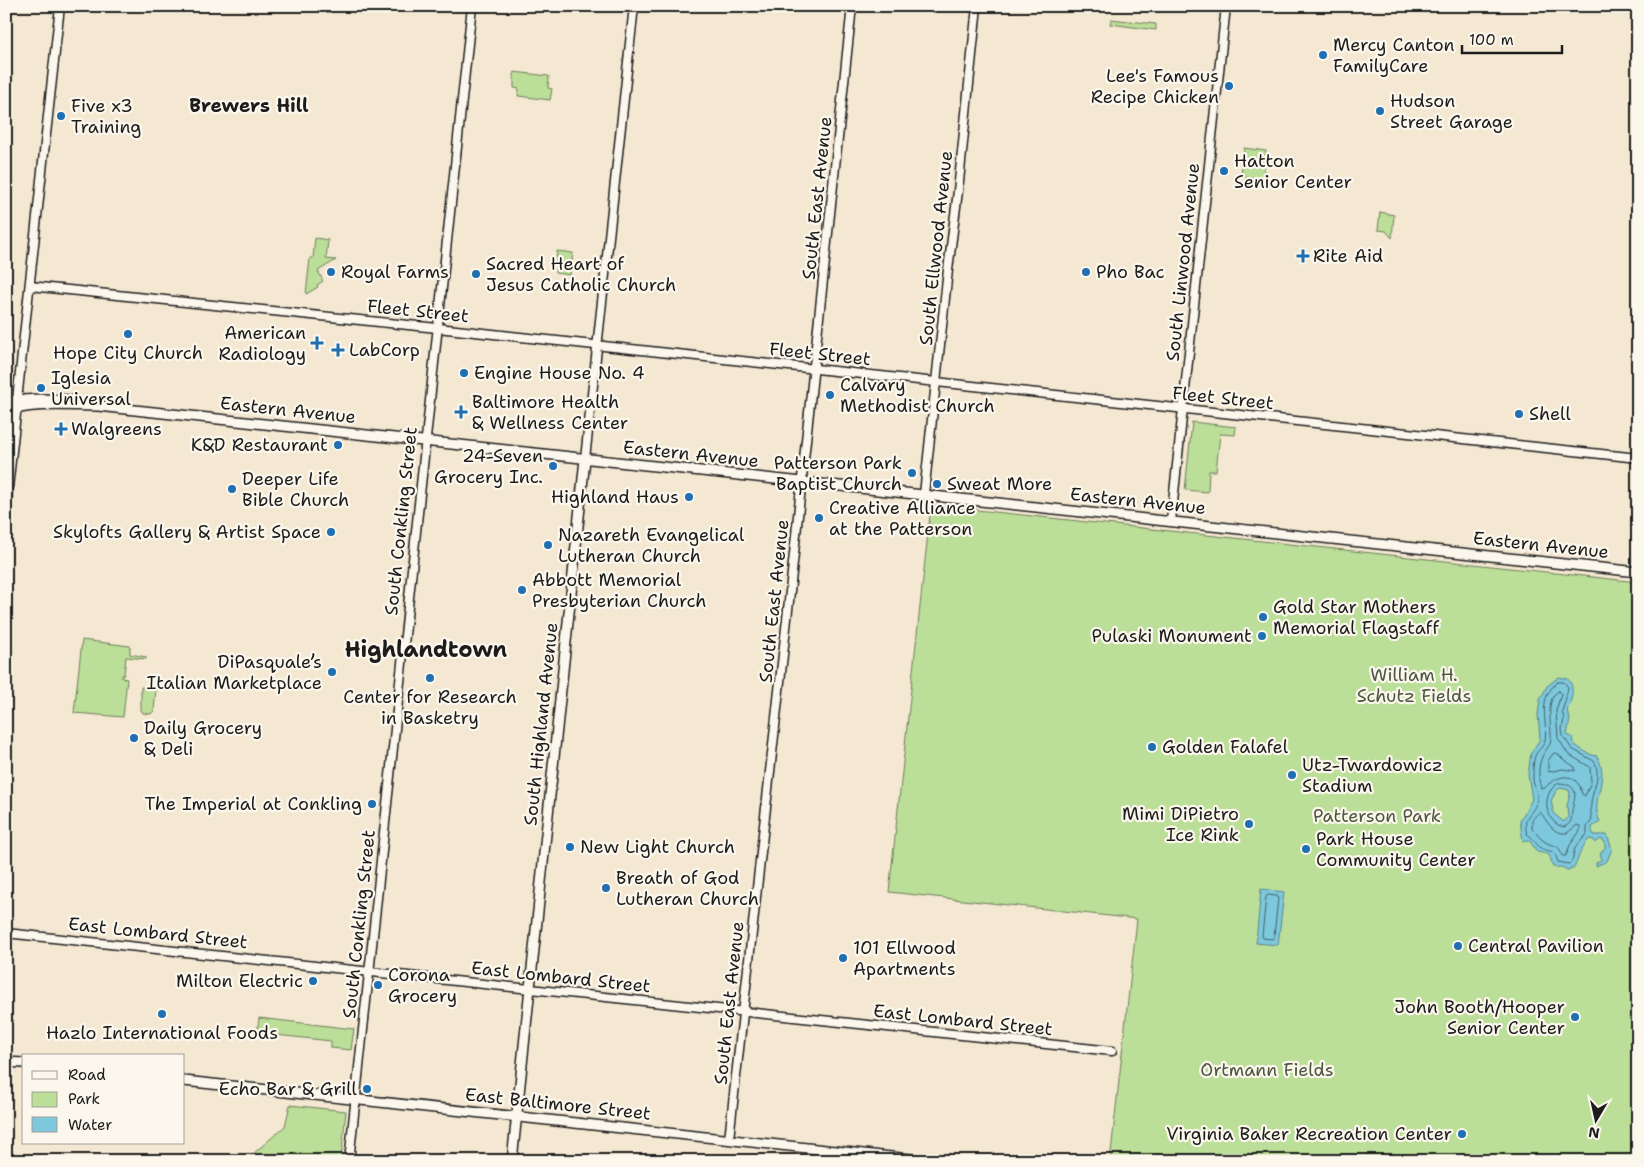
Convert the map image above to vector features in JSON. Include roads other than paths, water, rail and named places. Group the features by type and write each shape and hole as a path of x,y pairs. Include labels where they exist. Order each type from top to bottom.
{"main road":[{"name":"Eastern Avenue","path":"6,401 17,404 54,398 98,406 1638,572"},
{"name":"Eastern Avenue","path":"6,412 17,404"},
{"path":"6,502 17,404"},
{"name":"South Highland Avenue","path":"512,1161 585,458"},
{"path":"6,1062 22,1064"},
{"name":"East Baltimore Street","path":"185,1081 929,1161"}],"street":[{"path":"17,404 60,6"},
{"name":"South Conkling Street","path":"349,1161 436,328 472,6"},
{"name":"South Highland Avenue","path":"585,458 634,6"},
{"name":"South East Avenue","path":"729,1139 802,482 852,6"},
{"name":"South Ellwood Avenue","path":"924,494 977,6"},
{"name":"South Linwood Avenue","path":"1171,521 1226,6"},
{"name":"Fleet Street","path":"30,286 1638,458"},
{"name":"East Lombard Street","path":"6,933 369,970 1112,1052"}],"water":[{"path":"1559,677 1568,679 1572,686 1572,695 1567,711 1570,719 1567,735 1572,737 1573,743 1581,749 1597,756 1601,765 1602,773 1597,805 1600,822 1592,827 1592,831 1594,835 1607,835 1612,849 1607,861 1596,866 1596,863 1602,859 1600,854 1605,848 1605,842 1601,839 1595,843 1594,840 1589,839 1581,850 1574,868 1567,870 1562,867 1553,867 1550,856 1537,852 1530,841 1523,841 1520,821 1532,799 1528,775 1531,753 1540,739 1538,714 1540,700 1547,686","holes":["1560,788 1569,790 1568,817 1564,822 1554,814 1551,801 1556,791"]},
{"path":"1261,889 1284,892 1278,945 1256,943"}],"place":[{"name":"Mercy Canton FamilyCare","path":"1323,55"},
{"name":"Lee's Famous Recipe Chicken","path":"1229,86"},
{"name":"Hudson Street Garage","path":"1380,111"},
{"name":"Five x3 Training","path":"61,116"},
{"name":"Hatton Senior Center","path":"1224,171"},
{"name":"Rite Aid","path":"1303,256"},
{"name":"Royal Farms","path":"331,272"},
{"name":"Pho Bac","path":"1086,272"},
{"name":"Sacred Heart of Jesus Catholic Church","path":"476,274"},
{"name":"Hope City Church","path":"128,334"},
{"name":"American Radiology","path":"317,343"},
{"name":"LabCorp","path":"338,350"},
{"name":"Engine House No. 4","path":"464,373"},
{"name":"Iglesia Universal","path":"41,388"},
{"name":"Calvary Methodist Church","path":"830,395"},
{"name":"Baltimore Health & Wellness Center","path":"461,412"},
{"name":"Shell","path":"1519,414"},
{"name":"Walgreens","path":"61,429"},
{"name":"K&D Restaurant","path":"338,445"},
{"name":"24-Seven Grocery Inc.","path":"553,466"},
{"name":"Patterson Park Baptist Church","path":"912,473"},
{"name":"Sweat More","path":"937,484"},
{"name":"Deeper Life Bible Church","path":"232,489"},
{"name":"Highland Haus","path":"689,497"},
{"name":"Creative Alliance at the Patterson","path":"819,518"},
{"name":"Skylofts Gallery & Artist Space","path":"331,532"},
{"name":"Nazareth Evangelical Lutheran Church","path":"548,545"},
{"name":"Abbott Memorial Presbyterian Church","path":"522,590"},
{"name":"Gold Star Mothers Memorial Flagstaff","path":"1263,617"},
{"name":"Pulaski Monument","path":"1262,636"},
{"name":"DiPasquale’s Italian Marketplace","path":"332,672"},
{"name":"Center for Research in Basketry","path":"430,678"},
{"name":"Daily Grocery & Deli","path":"134,738"},
{"name":"Golden Falafel","path":"1152,747"},
{"name":"Utz-Twardowicz Stadium","path":"1292,775"},
{"name":"The Imperial at Conkling","path":"372,804"},
{"name":"Mimi DiPietro Ice Rink","path":"1249,824"},
{"name":"New Light Church","path":"570,847"},
{"name":"Park House Community Center","path":"1306,849"},
{"name":"Breath of God Lutheran Church","path":"606,888"},
{"name":"Central Pavilion","path":"1458,946"},
{"name":"101 Ellwood Apartments","path":"843,958"},
{"name":"Milton Electric","path":"313,981"},
{"name":"Corona Grocery","path":"378,985"},
{"name":"Hazlo International Foods","path":"162,1014"},
{"name":"John Booth/Hooper Senior Center","path":"1575,1017"},
{"name":"Echo Bar & Grill","path":"367,1089"},
{"name":"Virginia Baker Recreation Center","path":"1462,1134"}],"district":[{"name":"Brewers Hill","path":"249,105"},
{"name":"Highlandtown","path":"426,649"}],"park label":[{"name":"William H. Schutz Fields","path":"1414,685"},
{"name":"Patterson Park","path":"1377,816"},
{"name":"Ortmann Fields","path":"1267,1070"}]}
